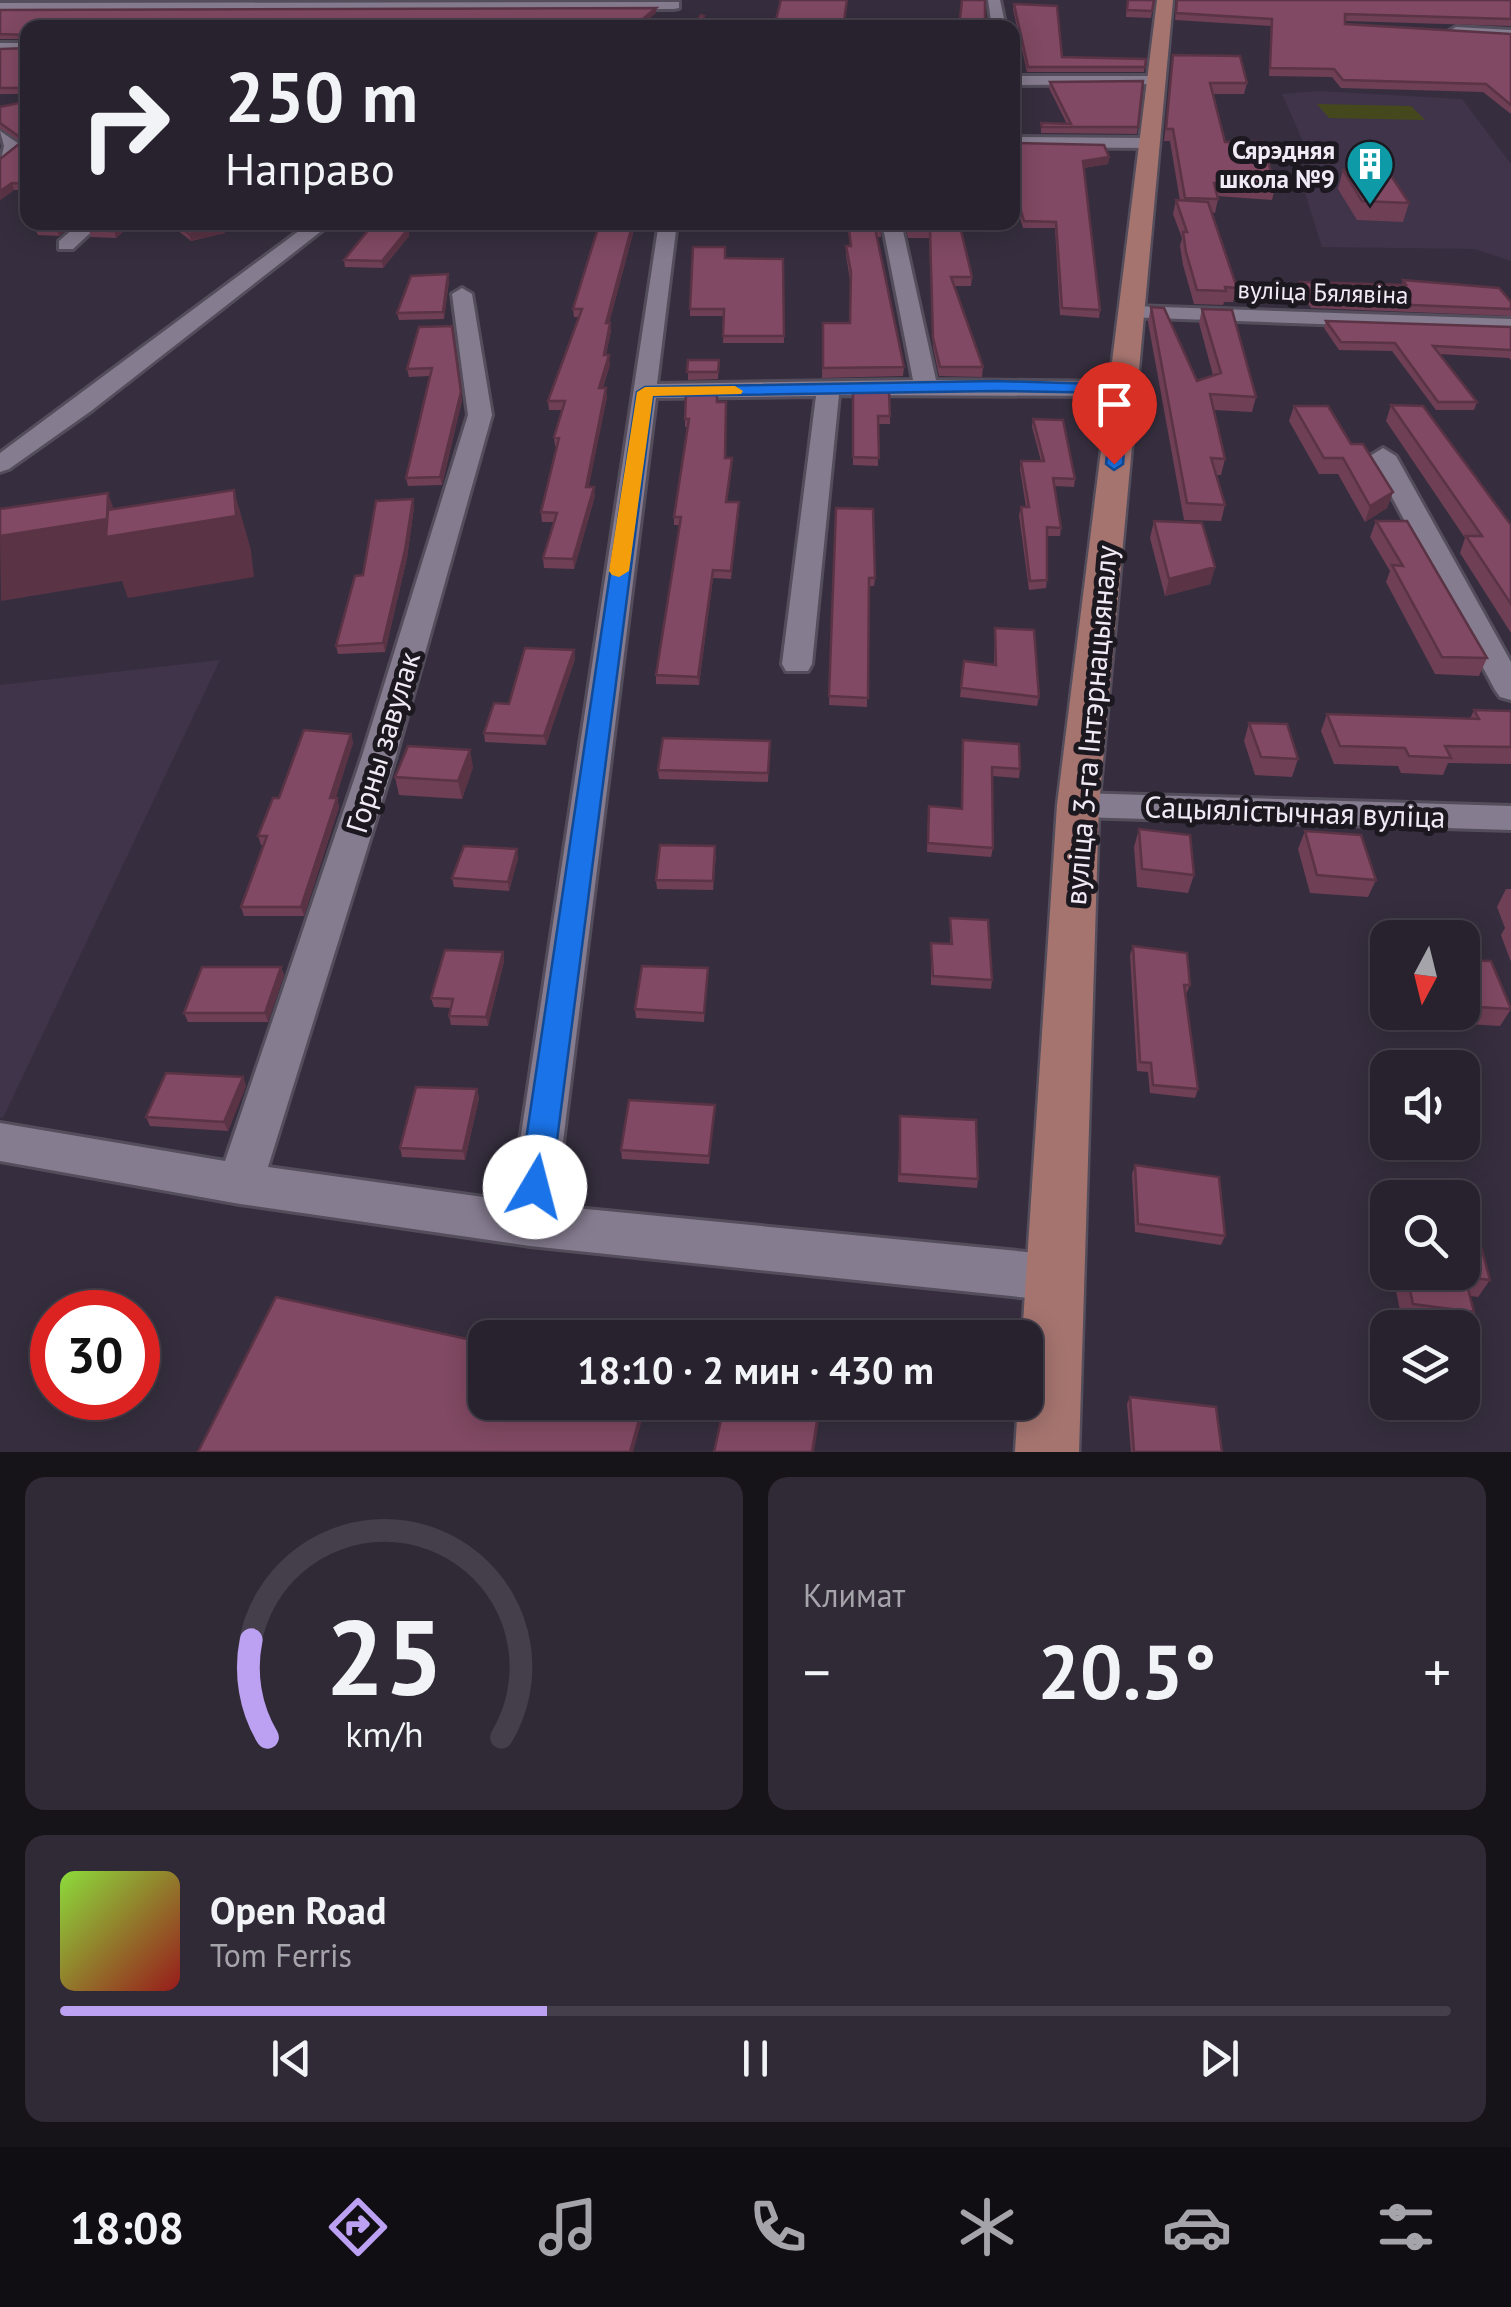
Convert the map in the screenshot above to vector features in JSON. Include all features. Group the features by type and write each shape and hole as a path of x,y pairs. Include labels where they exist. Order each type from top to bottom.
{"main road":[{"name":"вуліца 3-га Інтэрнацыяналу","path":"1047,1452 1078,805 1165,0"}],"street":[{"path":"0,7 678,2"},
{"path":"637,20 678,2"},
{"path":"1440,30 1511,34"},
{"path":"1020,81 1157,80"},
{"path":"0,158 14,146 5,132"},
{"path":"1020,142 1149,143"},
{"path":"66,245 83,230"},
{"path":"0,464 71,418 270,259 312,230"},
{"path":"530,1225 667,230"},
{"path":"893,230 927,390"},
{"name":"Горны завулак","path":"240,1184 379,756 480,415 462,294"},
{"name":"вуліца Бялявіна","path":"1133,312 1511,325"},
{"path":"645,392 996,386 1123,389"},
{"path":"797,664 828,391"},
{"path":"1383,456 1511,690"},
{"name":"Сацыялістычная вуліца","path":"1078,805 1511,818"},
{"path":"0,1142 240,1184 530,1225 1058,1278"}],"shaded area":[{"path":"1319,91 1462,99 1511,164 1511,261 1475,249 1322,247 1298,171 1312,162 1282,94"},
{"path":"220,660 3,1118 0,1117 0,685"}],"green space":[{"path":"1317,104 1411,106 1425,120 1329,118"}],"building":[{"path":"781,0 847,0 844,20 776,20"},
{"path":"962,0 985,0 985,20 960,20"},
{"path":"1128,0 1154,0 1152,11 1127,10"},
{"path":"1177,0 1511,0 1511,19 1345,14 1345,24 1511,34 1511,105 1486,84 1343,80 1334,69 1270,68 1272,19 1176,13"},
{"path":"1014,4 1057,6 1062,57 1146,59 1145,67 1028,67"},
{"path":"656,8 642,20 20,20 20,35 0,34 0,10"},
{"path":"20,48 20,88 0,88 0,49"},
{"path":"1173,55 1240,56 1247,83 1210,83 1225,142 1263,142 1275,187 1214,183 1218,199 1185,198 1173,129 1166,129"},
{"path":"1143,81 1138,127 1042,127 1041,123 1071,124 1050,82"},
{"path":"20,103 20,137 0,123 0,107"},
{"path":"20,143 20,184 12,183 0,191 0,159"},
{"path":"1020,143 1104,145 1109,157 1083,161 1100,310 1062,308 1056,222 1024,221 1020,208"},
{"path":"1343,170 1388,171 1409,203 1362,201"},
{"path":"1176,200 1208,202 1237,288 1197,290 1186,252 1183,232 1187,232"},
{"path":"368,230 407,230 382,261 344,260"},
{"path":"598,230 631,230 606,323 610,323 604,355 609,355 599,388 606,388 586,487 594,487 573,559 543,558 557,513 541,512 559,438 554,437 565,401 548,401 582,309 573,309"},
{"path":"849,230 875,230 904,367 823,368 823,323 850,323 851,272 846,246 851,246"},
{"path":"930,230 961,230 972,277 951,277 983,367 940,367 933,338"},
{"path":"693,247 725,247 725,258 783,259 784,336 723,336 724,309 690,309"},
{"path":"448,274 443,312 397,313 411,276"},
{"path":"1403,280 1499,288 1511,302 1511,309 1313,301 1300,282 1406,285"},
{"path":"1151,307 1164,308 1197,381 1221,373 1202,309 1232,310 1256,397 1210,394 1225,459 1211,458 1225,505 1187,503"},
{"path":"1326,321 1511,327 1511,350 1433,346 1477,402 1438,402 1395,343 1341,342"},
{"path":"452,326 461,392 440,477 406,478 432,368 407,369 419,327"},
{"path":"688,360 719,360 718,372 687,372"},
{"path":"853,391 889,391 890,416 878,416 879,458 853,457"},
{"path":"717,393 717,402 726,402 725,458 732,458 726,502 739,502 731,571 713,570 698,677 656,675 681,517 674,517 689,419 685,419 686,394"},
{"path":"1391,405 1423,406 1511,525 1511,604 1466,536 1482,536"},
{"path":"1294,406 1328,406 1351,444 1363,444 1393,492 1370,506 1343,458 1324,458"},
{"path":"1033,419 1063,420 1075,479 1053,478 1061,528 1047,527 1047,580 1030,581 1021,507 1029,507 1021,461 1044,461"},
{"path":"234,490 236,516 106,537 108,510"},
{"path":"108,493 107,519 0,536 0,509"},
{"path":"413,499 383,643 336,646 355,576 363,575 376,501"},
{"path":"836,508 873,509 875,578 869,578 868,698 829,696"},
{"path":"1154,521 1202,523 1215,567 1169,579"},
{"path":"1376,521 1407,521 1487,658 1442,657 1392,565 1403,566"},
{"path":"995,628 1034,630 1039,697 961,688 964,661 996,665"},
{"path":"525,648 574,650 544,736 484,733 494,703 509,704"},
{"path":"1474,710 1511,711 1511,747 1445,746 1451,758 1409,756 1405,748 1340,746 1327,714 1479,719"},
{"path":"1249,723 1287,724 1298,759 1261,757"},
{"path":"304,730 351,734 330,798 337,798 301,907 241,907 267,836 258,836 273,798 279,798"},
{"path":"663,738 770,741 768,773 658,770"},
{"path":"963,740 1019,744 1020,769 992,767 993,848 928,843 929,806 962,809"},
{"path":"408,746 470,750 458,781 395,777"},
{"path":"1139,829 1190,835 1194,875 1142,869"},
{"path":"1305,831 1361,835 1376,880 1317,875"},
{"path":"660,845 715,846 713,881 656,880"},
{"path":"464,846 517,849 508,882 452,878"},
{"path":"950,918 988,920 992,980 933,976 931,943 952,944"},
{"path":"1133,946 1187,953 1190,985 1184,985 1198,1089 1153,1085 1151,1063 1140,1062"},
{"path":"445,950 503,952 486,1017 449,1016 453,999 431,998"},
{"path":"1480,961 1491,961 1511,1009 1480,1007"},
{"path":"642,966 708,968 704,1013 635,1009"},
{"path":"202,967 281,967 265,1013 184,1013"},
{"path":"166,1073 243,1077 224,1122 146,1117"},
{"path":"416,1087 477,1089 463,1151 400,1148"},
{"path":"629,1100 715,1105 709,1156 621,1150"},
{"path":"900,1116 976,1120 978,1179 900,1174"},
{"path":"1135,1165 1219,1177 1225,1236 1138,1224"},
{"path":"1480,1243 1490,1280 1480,1279"},
{"path":"1410,1290 1468,1290 1473,1310 1459,1310 1413,1304"},
{"path":"276,1297 468,1339 468,1420 639,1420 630,1452 198,1452"},
{"path":"1130,1397 1216,1407 1222,1452 1134,1452"},
{"path":"721,1420 817,1420 812,1452 714,1452"}],"slow traffic":[{"path":"619,571 645,392 735,391"}],"place":[{"name":"Сярэдняя школа №9","path":"1370,206"}],"route":[{"path":"535,1187 645,392 996,386 1123,389 1114,464"}]}
